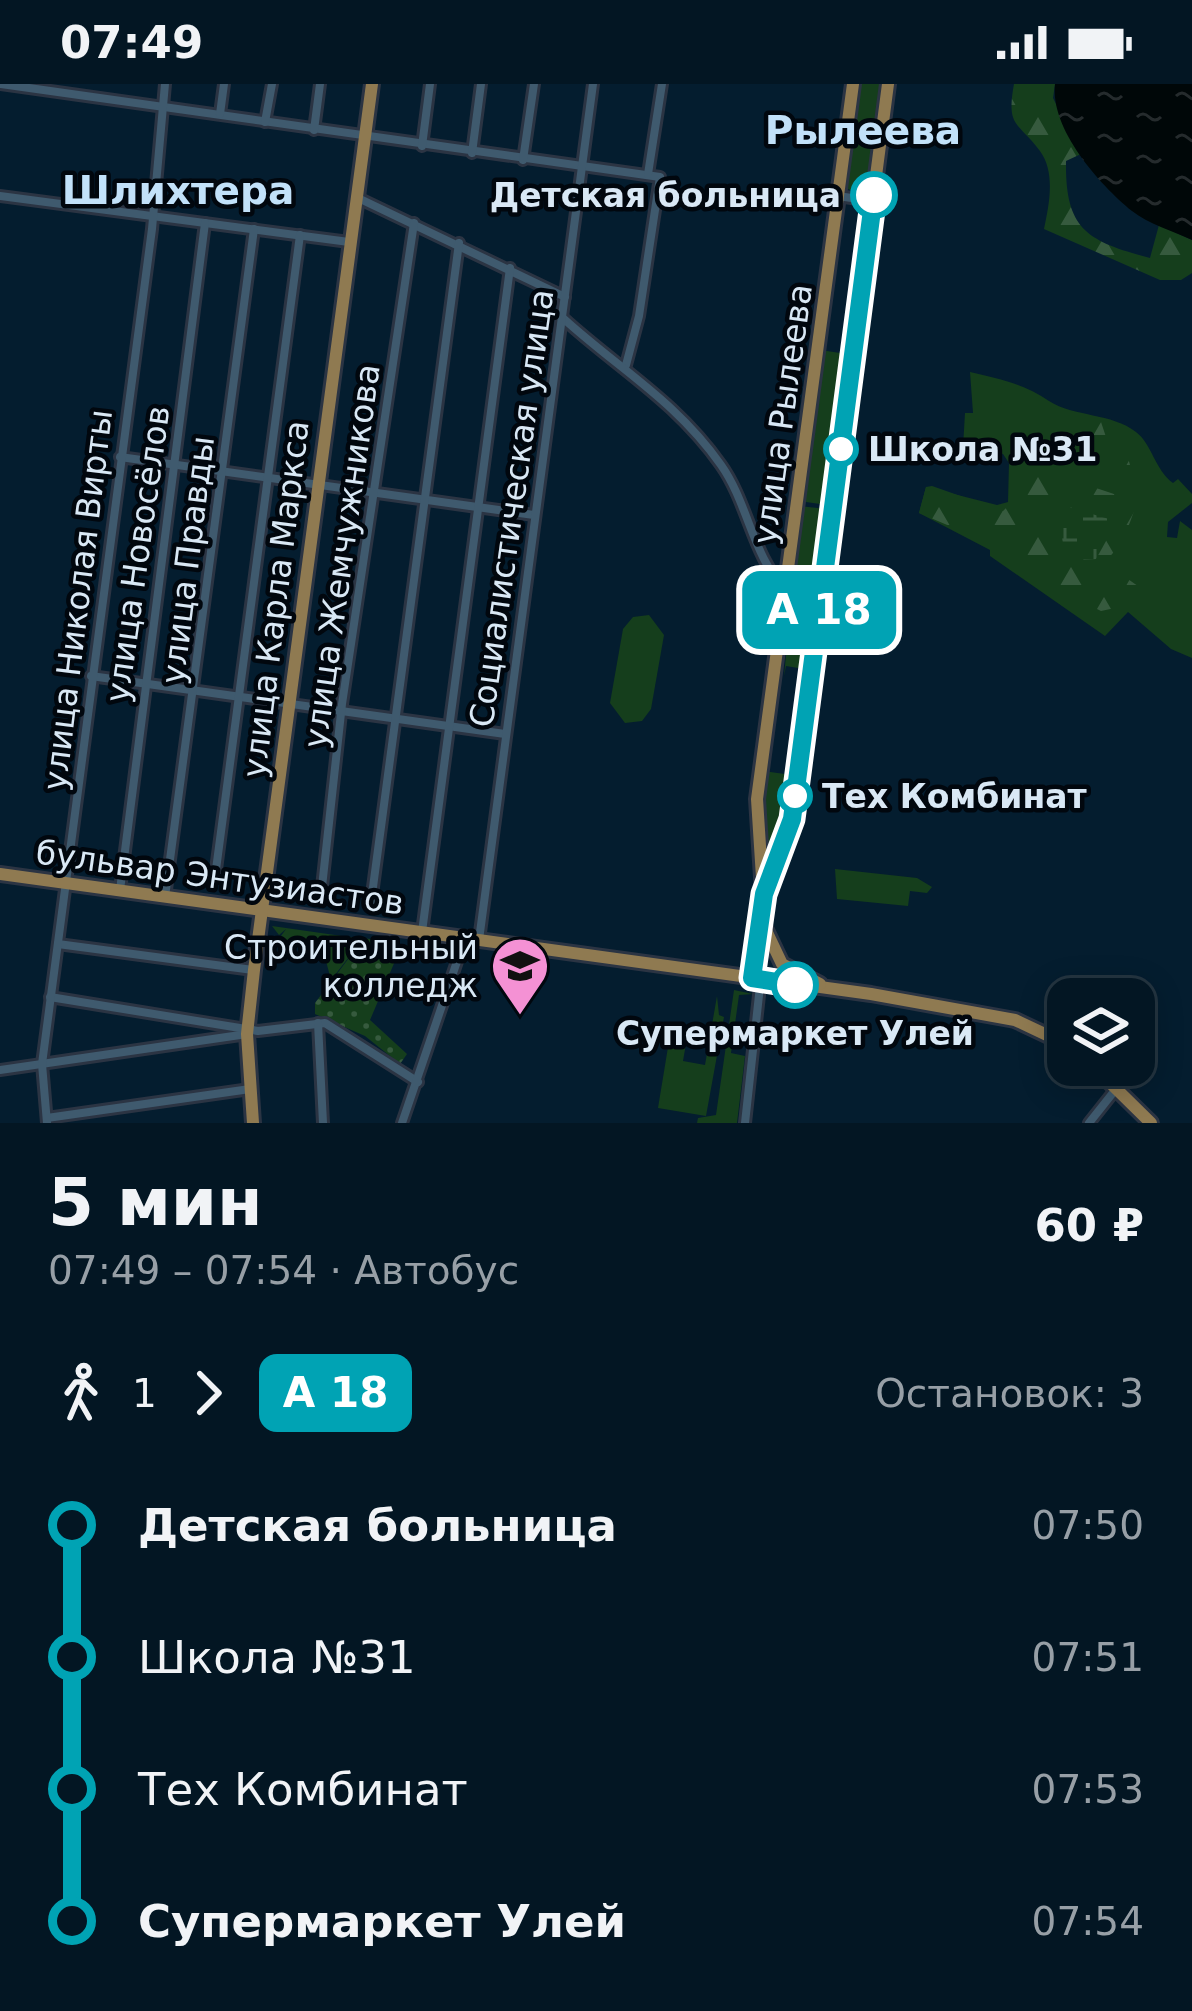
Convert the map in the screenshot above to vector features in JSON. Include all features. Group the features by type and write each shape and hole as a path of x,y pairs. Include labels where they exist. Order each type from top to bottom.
{"main road":[{"name":"улица Карла Маркса","path":"254,1123 248,1031 254,970 372,84"},
{"name":"улица Рылеева","path":"764,894 758,799 853,84"},
{"name":"улица Рылеева","path":"752,978 764,894 792,819 888,84"},
{"name":"бульвар Энтузиастов","path":"0,874 833,989 1015,1020 1047,1035"},
{"path":"760,911 782,964 833,989"},
{"path":"1113,1086 1151,1123"}],"street":[{"path":"1,84 648,174 662,183 626,365"},
{"name":"улица Николая Вирты","path":"47,1120 42,1064 166,84"},
{"path":"220,114 224,84"},
{"path":"265,122 272,84"},
{"path":"314,130 320,84"},
{"path":"422,146 430,84"},
{"path":"472,153 481,84"},
{"path":"524,160 534,84"},
{"name":"Социалистическая улица","path":"402,1123 472,939 505,734 593,84"},
{"path":"648,174 662,84"},
{"path":"0,196 350,242"},
{"path":"838,196 874,201"},
{"path":"356,197 565,297"},
{"name":"улица Новосёлов","path":"120,891 205,223"},
{"name":"улица Жемчужникова","path":"321,896 341,712 414,223"},
{"name":"улица Правды","path":"165,897 254,230"},
{"path":"215,877 300,236"},
{"path":"371,902 459,244"},
{"path":"422,932 510,268"},
{"path":"562,318 626,365 685,420 723,467 754,526 772,575 785,590"},
{"path":"119,457 534,514"},
{"path":"91,676 505,734"},
{"path":"58,944 254,970"},
{"name":"улица Рылеева","path":"745,1123 760,986 752,978"},
{"path":"50,997 248,1031"},
{"path":"318,1023 323,1123"},
{"path":"0,1070 318,1023 344,1031 418,1082"},
{"path":"47,1120 251,1089"},
{"path":"1089,1123 1116,1089"}],"green space":[{"path":"855,84 882,84 868,189 860,194 843,187"},
{"path":"1014,84 1055,84 1053,98 1081,154 1066,161 1070,202 1084,229 1110,245 1150,258 1159,225 1192,240 1192,273 1181,280 1160,280 1044,229 1048,169 1013,117"},
{"path":"820,350 847,354 827,505 799,501"},
{"path":"970,372 1126,426 1141,437 1167,478 1173,483 1178,479 1192,494 1192,503 1168,522 1167,537 1177,538 1180,521 1192,530 1192,658 1171,649 1128,612 1105,636 990,556 990,550 919,513 926,487 997,505 1008,502 1009,463 1003,454 963,447 965,413 973,413"},
{"path":"1079,419 1083,426 1101,422 1106,437 1125,447 1130,465 1121,471 1090,446 1065,452 1069,420"},
{"path":"1036,465 1045,468 1051,507 1055,478 1069,468 1087,485 1126,498 1134,511 1122,540 1103,561 1084,568 1083,575 1111,592 1123,590 1125,577 1145,591 1129,605 1101,611 1027,574 978,538 919,513 926,487 932,486 1003,511 1026,488"},
{"path":"799,506 827,509 811,598 790,594"},
{"path":"1068,507 1109,519 1110,534 1096,559 1084,560 1063,543 1058,517"},
{"path":"791,603 807,605 813,612 804,669 786,666 784,676"},
{"path":"649,615 664,635 651,709 642,721 625,723 610,703 623,629 633,617"},
{"path":"763,771 792,775 785,823 763,883 759,816"},
{"path":"835,869 917,878 932,887 927,893 910,891 908,906 837,899"},
{"path":"272,926 363,939 331,980 326,961 297,937 286,941 281,936 286,929 279,935"},
{"path":"364,938 432,950 395,961 370,1020 407,1054 400,1064 365,1036 315,1014 315,1003"},
{"path":"734,990 753,994 739,995 731,1053 745,1056 737,1123 697,1123 698,1118 716,1115"},
{"path":"717,996 719,1015 724,1017 706,1116 658,1108 670,1035 687,1038 683,1061 705,1065"}],"water":[{"path":"1055,84 1192,84 1192,240 1138,216 1092,171 1060,119"}],"bus line":[{"path":"795,985 752,978 764,894 792,819 874,195"}],"place":[{"name":"Детская больница","path":"874,195"},
{"name":"Школа №31","path":"841,449"},
{"name":"Тех Комбинат","path":"795,796"},
{"name":"Супермаркет Улей","path":"795,985"},
{"name":"Строительный колледж","path":"520,1017"}],"district":[{"name":"Рылеева","path":"863,130"},
{"name":"Шлихтера","path":"178,190"}]}
